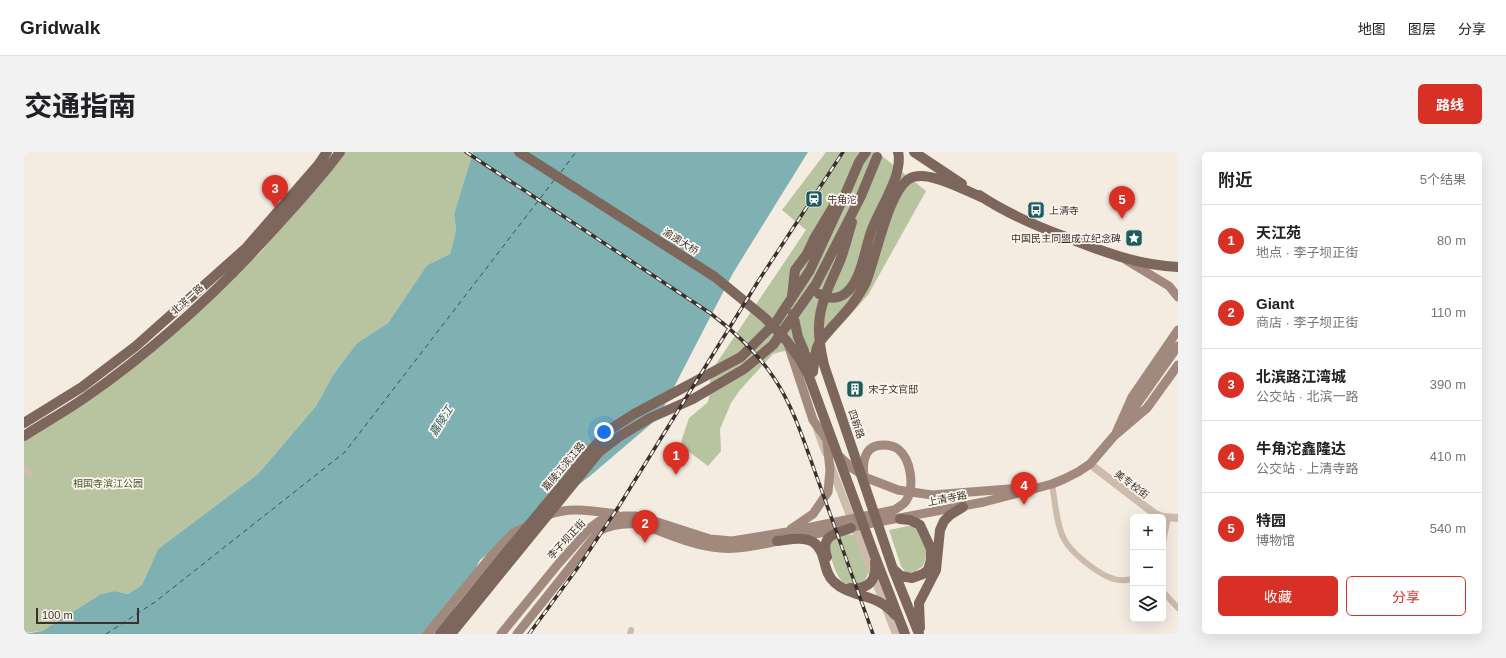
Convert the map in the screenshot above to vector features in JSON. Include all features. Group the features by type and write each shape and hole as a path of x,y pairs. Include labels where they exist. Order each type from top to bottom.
{"main road":[{"name":"北滨一路","path":"24,423 82,387 136,346 222,270 246,248 318,165 327,152"},
{"name":"北滨一路","path":"24,436 85,397 146,352 227,280 275,229 326,171 340,152"},
{"name":"渝澳大桥","path":"519,152 715,277 765,318 786,340 810,373"},
{"path":"866,152 815,237 807,254 803,270 808,284 816,292 828,298 839,297 848,291 856,278 872,230 896,176 899,157 898,152"},
{"path":"914,152 983,198"},
{"path":"926,152 929,156 983,198"},
{"path":"861,196 877,157"},
{"name":"嘉陵江滨江路","path":"440,634 494,566 592,450 612,429 634,414 741,357 776,322 810,270 848,190 859,162"},
{"path":"810,357 823,338 858,295 866,282 893,200 902,185 910,178 918,176 938,178 983,198 1040,227 1121,258 1141,268 1169,286 1178,297"},
{"name":"嘉陵江滨江路","path":"451,634 599,452 620,436 650,418 694,399 744,369 773,345 816,284 861,196"},
{"name":"四新路","path":"861,196 841,259 821,307 819,334 824,364 893,569 920,634"},
{"path":"787,532 813,514 828,492 830,470 818,419 810,373 810,357 798,337 792,310 792,289 795,270 807,254"},
{"path":"1121,258 1150,264 1178,267"},
{"path":"1114,436 1132,397 1178,330"},
{"path":"786,340 906,634"},
{"path":"1114,436 1178,346"},
{"name":"上清寺路","path":"673,532 710,539 741,540 787,532 897,519 963,507 1047,485 1078,472 1090,464 1114,436 1147,408 1178,365"},
{"path":"818,419 836,453 852,468 882,485 898,490 932,495 1047,485"},
{"name":"上清寺路","path":"673,532 707,546 719,548 743,548 848,524 894,510 906,501 910,489 909,468 906,459 897,448 882,445 874,446 868,450 863,464 866,487"},
{"path":"920,634 919,603 936,570 940,530 944,521 950,514 963,507"},
{"path":"427,634 492,555 513,533 553,513 578,509 635,516"},
{"name":"李子坝正街","path":"502,634 526,602 559,563 590,528 601,520 624,516 635,516 648,519 673,532"},
{"path":"893,569 901,576 912,578 923,574 928,570 931,560 930,549 920,525 910,520 897,519"},
{"name":"李子坝正街","path":"517,634 599,531 616,525 639,524 673,532"},
{"path":"848,524 827,538 825,543 826,553 834,579 845,586 858,588 864,587 874,578 876,569 874,554"},
{"path":"777,541 801,539 812,541 819,547 829,576 835,583 845,589 881,602 891,611 901,624"}],"street":[{"path":"818,419 896,634"},
{"name":"美专校街","path":"1090,464 1155,514"},
{"path":"24,466 31,475"},
{"path":"1047,485 1061,530 1068,546 1102,573 1115,579 1130,579"},
{"path":"1166,517 1178,518"},
{"path":"1166,595 1178,608"}],"green space":[{"name":"相国寺滨江公园","path":"345,152 473,152 454,214 456,230 450,254 427,265 388,323 357,343 333,375 316,406 258,474 158,549 142,585 128,594 115,591 101,594 42,631 24,633 24,440 87,400 151,354 259,254"},
{"path":"826,152 877,152 926,191 868,295 825,343 809,351 784,351 773,354 740,390 731,403 720,429 721,451 708,466 680,445 689,418 707,403 709,399 710,381 716,364 806,230 782,210"},
{"path":"913,525 920,529 928,552 923,566 914,572 905,572 901,566 889,530"},
{"path":"845,534 854,535 868,572 865,580 859,584 844,583 838,575 832,562 830,549 831,544 834,539"}],"water":[{"name":"嘉陵江","path":"473,152 808,152 733,273 658,418 590,476 480,560 441,634 24,634 42,631 101,594 115,591 128,594 142,585 158,549 258,474 316,406 333,375 357,343 388,323 427,265 450,254 456,230 454,214"}],"ferry route":[{"path":"561,172 576,152"},
{"path":"106,634 155,602 345,452 555,179"}],"railway":[{"path":"466,152 710,313 737,335 753,351 774,378 794,416 873,634"},
{"path":"529,634 579,566 619,506 759,280 843,152"}],"place":[{"name":"牛角沱","path":"814,199"},
{"name":"北滨路江湾城","path":"275,208"},
{"name":"上清寺","path":"1036,210"},
{"name":"特园","path":"1122,219"},
{"name":"中国民主同盟成立纪念碑","path":"1134,238"},
{"name":"宋子文官邸","path":"855,389"},
{"name":"天江苑","path":"676,475"},
{"name":"牛角沱鑫隆达","path":"1024,505"},
{"name":"Giant","path":"645,543"}]}
